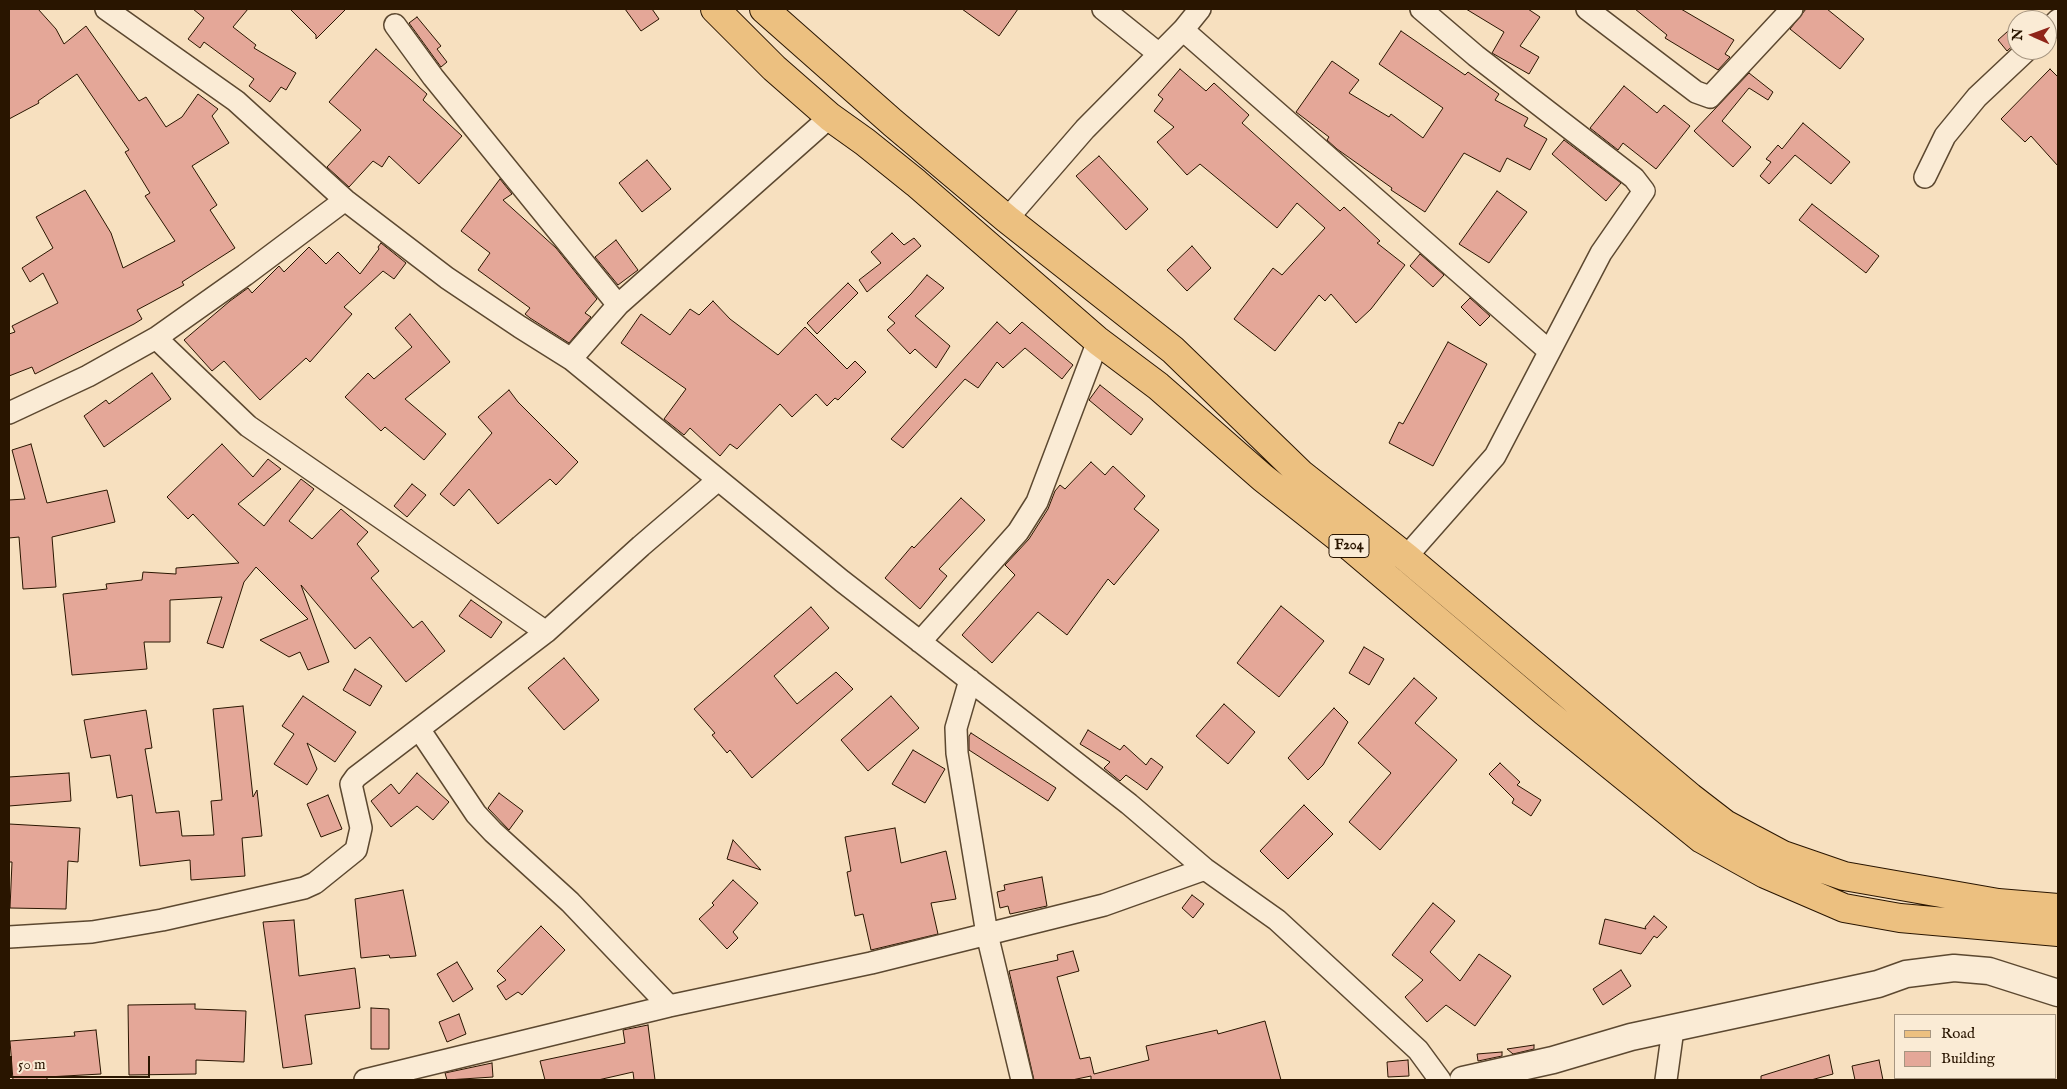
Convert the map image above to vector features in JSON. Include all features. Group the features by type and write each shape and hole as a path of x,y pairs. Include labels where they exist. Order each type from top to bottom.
{"main road":[{"name":"F204","path":"715,9 774,68 830,117 916,183 1098,341 1158,386 1263,478 1353,549 1544,711 1702,838 1765,874 1844,908 1900,918 2058,932"},
{"name":"F204","path":"764,9 892,123 1007,219 1173,350 1301,474 1406,557 1690,797 1725,824 1783,855 1844,876 1998,903 2058,908"}],"street":[{"path":"106,9 236,101 345,200 447,278 520,328 571,359 920,642 1129,804 1205,869 1277,920 1418,1050 1440,1080"},
{"path":"1103,9 1159,54"},
{"path":"1007,219 1085,129 1183,30 1200,9"},
{"path":"1406,557 1495,456 1548,350 1601,253 1644,191 1634,178 1476,56 1421,9"},
{"path":"1587,9 1696,92 1710,97 1792,9"},
{"path":"395,25 433,77 618,305"},
{"path":"1183,30 1548,350"},
{"path":"1925,177 1945,136 1977,97 2016,60"},
{"path":"571,359 618,305 830,117"},
{"path":"9,413 88,376 156,338 245,276 345,200"},
{"path":"156,338 248,426 546,632"},
{"path":"920,642 1018,532 1037,502 1098,341"},
{"path":"9,937 92,932 162,920 304,888 315,883 356,850 361,828 351,784 356,777 546,632 718,480"},
{"path":"970,680 956,728 957,754 987,934 1022,1080"},
{"path":"419,729 476,814 493,832 570,902 669,1006"},
{"path":"366,1080 669,1006 871,963 1104,905 1205,869"},
{"path":"1463,1080 1553,1060 1632,1037 1878,984 1906,974 1954,968 1989,971 2058,993"},
{"path":"1666,1080 1673,1029"}],"building":[{"path":"9,9 38,9 56,29 64,44 86,26 139,101 146,97 166,127 182,117 198,94 218,109 212,116 229,143 192,166 217,205 210,210 235,248 182,282 184,285 137,310 142,319 134,324 35,374 32,367 9,376 9,334 15,332 12,326 58,303 43,273 30,282 22,268 53,248 36,217 85,190 111,233 123,268 175,241 145,196 150,193 125,152 129,150 77,74 38,101 39,103 9,119"},
{"path":"193,9 248,9 233,27 256,45 254,48 296,73 286,90 281,87 270,102 249,86 254,79 204,42 200,48 188,39 204,18"},
{"path":"290,9 346,9 316,39 316,35"},
{"path":"625,9 652,9 659,19 641,31"},
{"path":"962,9 1018,9 999,36"},
{"path":"1466,9 1528,9 1540,17 1520,46 1539,57 1529,74 1492,53 1504,32"},
{"path":"1635,9 1681,9 1734,40 1725,54 1730,57 1718,70 1665,38 1667,35"},
{"path":"1806,9 1827,9 1864,39 1840,69 1790,29"},
{"path":"417,17 441,46 437,49 447,62 441,67 409,23"},
{"path":"1401,31 1465,75 1468,72 1499,94 1495,100 1528,118 1524,126 1547,139 1530,170 1507,158 1500,172 1464,153 1425,212 1391,190 1392,188 1337,149 1327,140 1329,137 1296,112 1332,61 1359,80 1349,93 1389,117 1391,114 1423,138 1443,108 1379,64"},
{"path":"2007,32 2007,51 1998,40"},
{"path":"376,49 427,94 423,100 462,136 419,184 389,156 382,167 373,161 349,187 327,167 361,130 329,102"},
{"path":"1180,69 1206,91 1214,83 1249,115 1242,123 1340,211 1344,207 1380,241 1377,243 1405,265 1371,309 1356,323 1331,294 1325,301 1319,295 1275,351 1234,319 1273,268 1282,275 1325,228 1297,203 1277,228 1200,164 1187,175 1157,142 1174,127 1154,111 1163,99 1158,95"},
{"path":"2050,69 2058,77 2058,166 2031,136 2025,142 2001,119"},
{"path":"1749,73 1773,92 1768,100 1749,88 1722,121 1751,147 1733,167 1694,131"},
{"path":"1624,86 1657,113 1664,105 1690,126 1656,169 1623,143 1618,150 1590,128"},
{"path":"1803,123 1850,162 1831,184 1795,155 1769,184 1760,176 1771,162 1766,159 1778,145 1782,149"},
{"path":"1564,140 1621,183 1606,201 1552,154"},
{"path":"1099,156 1148,209 1126,230 1076,176"},
{"path":"647,160 671,189 642,212 619,183"},
{"path":"500,179 512,194 503,200 556,248 597,299 585,313 591,317 569,343 525,314 530,308 478,270 490,253 461,231"},
{"path":"1497,191 1527,212 1489,263 1459,244"},
{"path":"1812,204 1879,256 1866,273 1799,220"},
{"path":"892,233 904,245 914,238 921,246 867,292 859,280 881,263 871,252"},
{"path":"616,240 638,270 618,285 595,257"},
{"path":"381,243 406,263 394,279 383,271 344,307 352,314 310,362 306,358 260,400 224,361 212,371 184,340 248,288 252,293 279,266 284,272 309,247 326,264 338,252 360,274 379,249 378,247"},
{"path":"1192,246 1211,268 1187,291 1167,270"},
{"path":"1420,254 1444,275 1433,287 1410,266"},
{"path":"927,275 944,288 915,316 950,346 936,368 915,349 910,354 887,330 895,323 888,317"},
{"path":"848,283 858,293 817,334 807,323"},
{"path":"1470,298 1490,316 1480,326 1461,307"},
{"path":"713,301 730,319 778,355 805,327 847,369 855,361 866,372 838,400 835,398 827,406 816,394 792,417 780,404 737,449 730,444 720,456 690,428 684,435 664,419 686,389 621,343 641,314 670,335 690,309 699,315"},
{"path":"410,314 450,362 405,399 446,434 424,460 385,427 381,431 345,397 368,373 374,379 412,347 395,328"},
{"path":"997,322 1010,334 1022,322 1073,365 1062,379 1025,348 1003,368 997,362 978,388 965,379 903,448 891,439"},
{"path":"1448,342 1487,364 1433,466 1389,443 1399,422 1403,424"},
{"path":"152,373 171,399 104,447 84,416 106,400 109,404"},
{"path":"1100,385 1143,419 1131,435 1089,400"},
{"path":"509,390 518,402 578,462 556,485 550,479 498,524 469,489 454,506 440,494 492,433 478,417"},
{"path":"31,444 47,503 107,490 115,522 52,537 56,587 23,589 19,537 9,538 9,500 25,499 12,450"},
{"path":"222,444 253,477 268,459 281,469 238,504 264,526 301,479 314,489 289,521 312,539 341,509 368,532 357,544 379,571 371,578 413,628 422,621 445,651 406,682 370,637 355,649 301,585 329,662 308,670 300,652 289,657 260,640 308,619 256,567 244,582 223,648 207,643 222,597 170,600 170,642 144,642 147,669 72,675 63,594 107,589 106,584 142,580 143,572 176,574 176,568 239,563 193,514 188,519 167,497"},
{"path":"1091,462 1105,475 1113,466 1145,496 1134,509 1159,530 1114,585 1108,579 1067,635 1038,612 992,663 962,635 1015,575 1005,565 1029,539 1048,509 1055,491 1060,485 1065,489"},
{"path":"412,484 426,495 407,517 394,506"},
{"path":"961,498 985,520 939,569 947,576 920,609 885,578 912,546 914,548"},
{"path":"471,600 502,622 491,638 459,616"},
{"path":"1281,606 1324,641 1279,697 1237,663"},
{"path":"811,607 829,628 774,676 797,704 836,672 853,689 752,778 730,750 727,753 712,735 715,733 694,709"},
{"path":"1364,647 1384,659 1369,685 1349,673"},
{"path":"564,658 599,700 564,730 528,688"},
{"path":"355,669 382,686 370,706 343,690"},
{"path":"1414,678 1437,698 1415,723 1457,760 1380,850 1349,822 1391,773 1358,743"},
{"path":"303,696 356,732 335,762 307,743 317,769 307,785 274,764 294,734 282,726"},
{"path":"891,696 919,728 868,771 841,740"},
{"path":"1224,704 1255,732 1228,764 1196,736"},
{"path":"243,706 253,797 257,790 262,836 242,838 245,876 191,880 190,860 140,866 132,795 117,798 110,755 91,758 84,720 146,710 152,748 145,749 156,813 179,811 182,836 214,835 211,801 222,800 213,709"},
{"path":"1334,708 1348,722 1323,765 1308,780 1288,758"},
{"path":"1088,730 1120,750 1124,745 1146,765 1151,758 1163,767 1147,790 1126,775 1120,781 1104,768 1110,762 1080,744"},
{"path":"971,733 1056,788 1048,801 969,750 969,736"},
{"path":"913,750 945,769 925,803 892,784"},
{"path":"1500,763 1520,782 1517,785 1541,800 1531,816 1512,803 1514,799 1489,774"},
{"path":"69,773 71,801 9,806 9,777"},
{"path":"417,773 449,802 433,820 417,806 391,827 371,801 391,784 399,794"},
{"path":"499,793 523,811 509,830 488,808"},
{"path":"328,795 342,829 321,837 307,804"},
{"path":"1304,805 1333,834 1288,879 1260,851"},
{"path":"9,824 80,828 78,862 68,861 66,909 10,908 12,862 9,862"},
{"path":"895,828 901,863 946,851 956,899 931,903 938,934 871,950 863,914 855,916 847,872 851,871 845,837"},
{"path":"733,840 761,870 727,859"},
{"path":"1042,877 1047,906 1010,914 1008,906 1000,908 997,892 1005,890 1004,885"},
{"path":"733,880 758,903 733,932 738,938 727,949 699,919 714,905 712,903"},
{"path":"403,890 416,956 390,958 389,955 361,958 355,899"},
{"path":"1192,895 1204,904 1193,918 1182,908"},
{"path":"1433,903 1455,921 1430,952 1460,981 1479,954 1511,976 1475,1026 1446,1005 1427,1022 1405,997 1423,980 1392,955"},
{"path":"1654,916 1667,927 1657,938 1654,936 1641,954 1599,944 1605,919 1646,929 1645,927"},
{"path":"294,920 299,976 355,968 360,1008 305,1015 312,1064 283,1068 263,922"},
{"path":"541,926 565,950 522,995 518,992 506,1000 497,986 506,980 497,971"},
{"path":"1073,951 1079,971 1057,977 1080,1059 1090,1057 1094,1074 1149,1060 1146,1046 1217,1030 1218,1034 1265,1021 1281,1080 1091,1080 1091,1076 1072,1080 1034,1080 1009,971 1058,960 1057,955"},
{"path":"457,962 473,989 453,1002 437,974"},
{"path":"1621,970 1631,986 1603,1005 1593,989"},
{"path":"195,1004 195,1009 246,1011 244,1062 196,1060 196,1074 129,1075 128,1005"},
{"path":"371,1008 389,1009 389,1049 371,1049"},
{"path":"459,1014 466,1034 447,1042 439,1022"},
{"path":"648,1025 655,1080 634,1080 633,1072 598,1080 545,1080 540,1061 625,1043 623,1030"},
{"path":"96,1030 101,1074 47,1077 47,1080 13,1080 10,1041 75,1036 74,1032"},
{"path":"1534,1045 1534,1049 1513,1054 1507,1049"},
{"path":"1502,1052 1502,1056 1478,1061 1477,1054"},
{"path":"1829,1055 1833,1074 1811,1080 1761,1080 1761,1076"},
{"path":"1408,1060 1409,1076 1388,1077 1387,1062"},
{"path":"1879,1060 1883,1080 1855,1080 1852,1066"},
{"path":"492,1063 493,1077 447,1080 445,1073"}]}
